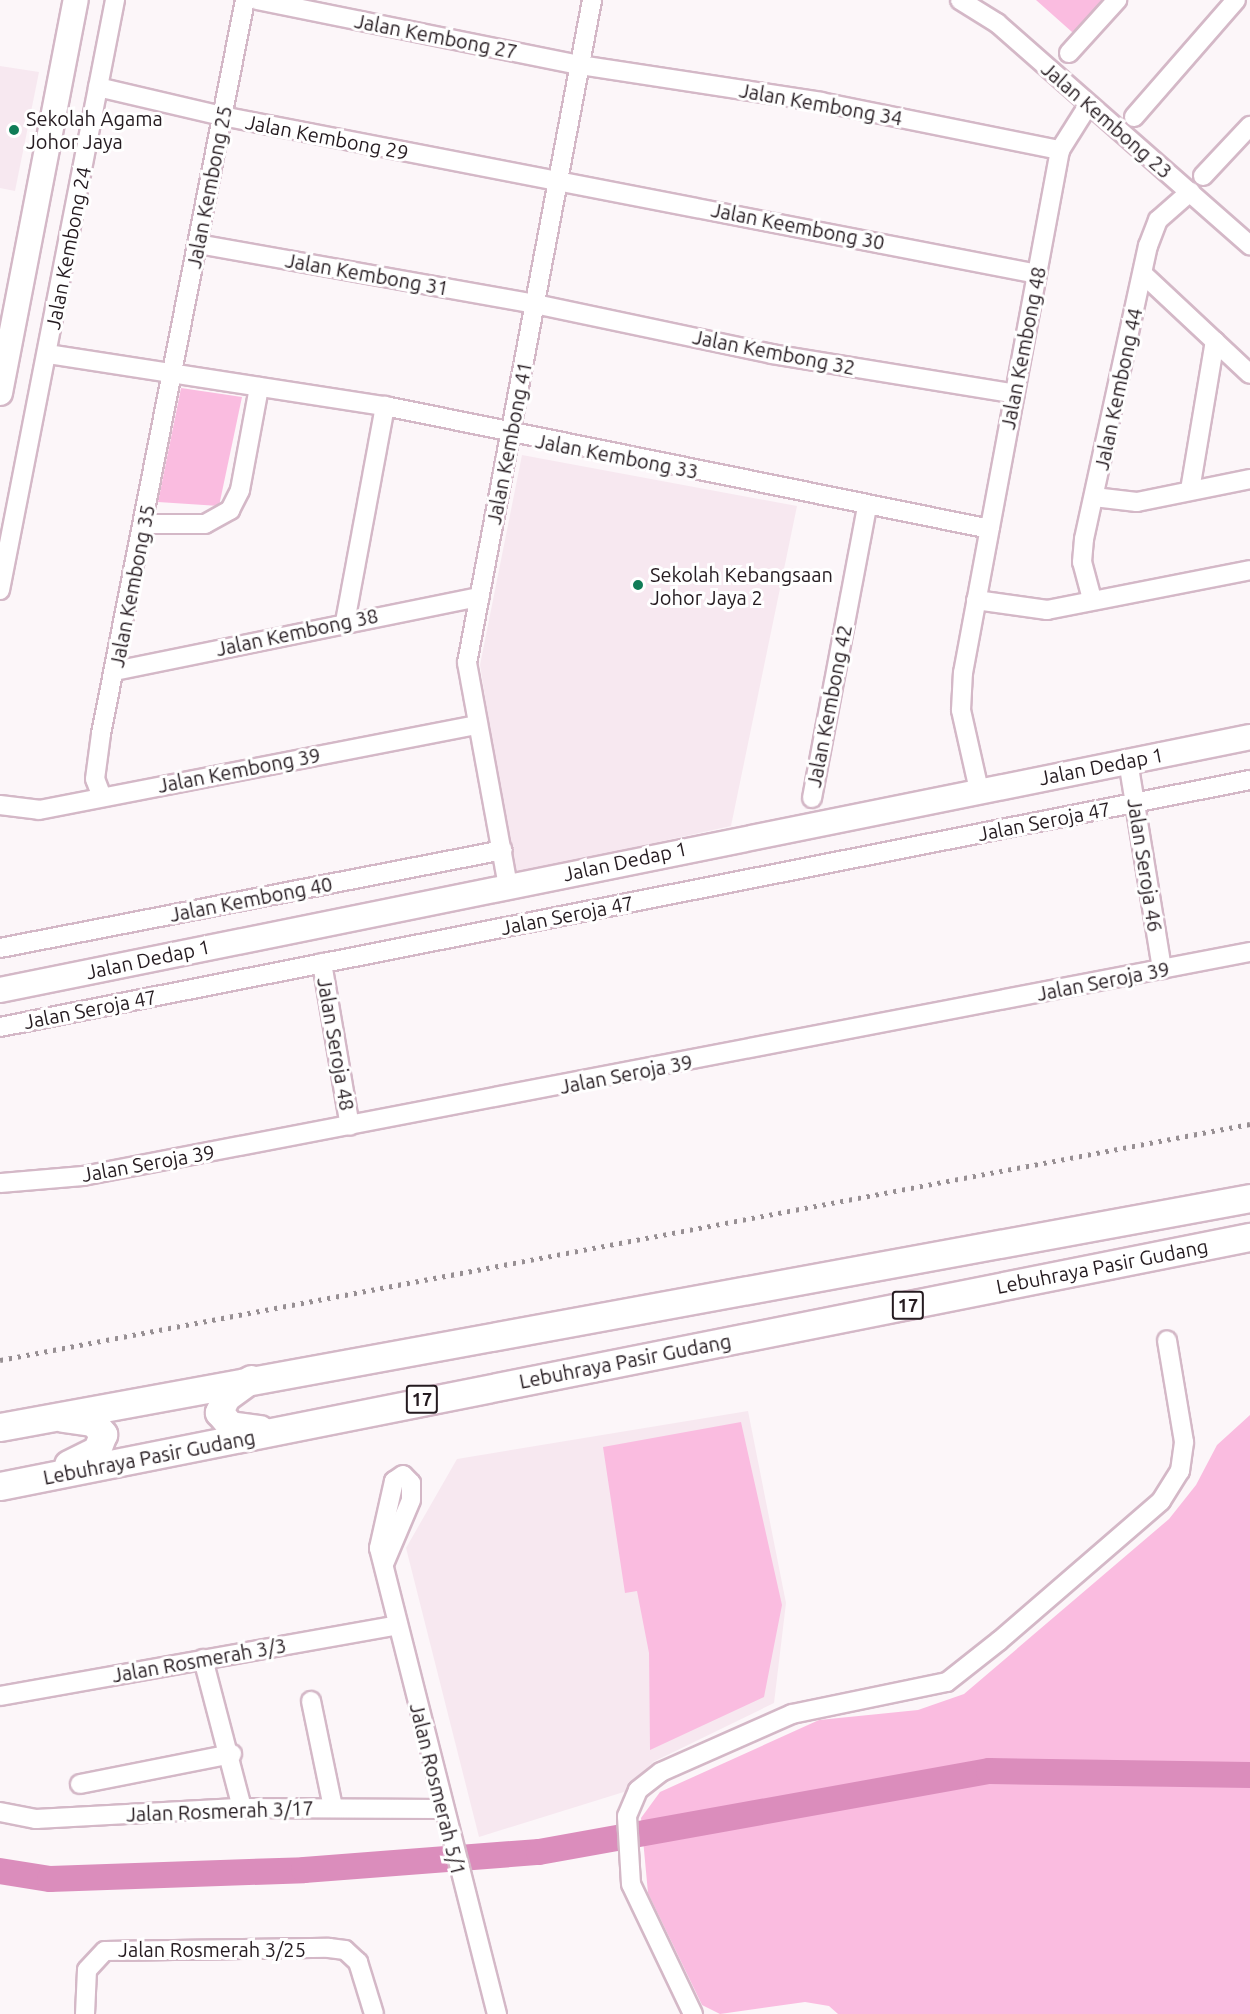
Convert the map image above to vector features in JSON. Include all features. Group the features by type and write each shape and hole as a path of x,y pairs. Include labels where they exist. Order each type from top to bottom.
{"highway":[{"name":"Lebuhraya Pasir Gudang","path":"0,1427 255,1376 1250,1198"},
{"name":"Lebuhraya Pasir Gudang","path":"8,1485 1250,1237"},
{"path":"255,1376 225,1397 223,1420 279,1431"},
{"path":"8,1485 87,1457 103,1442 93,1422 50,1417"}],"main road":[{"path":"0,391 76,0"},
{"name":"Jalan Dedap 1","path":"0,990 1250,736"}],"street":[{"name":"Jalan Kembong 24","path":"48,354 115,0"},
{"name":"Jalan Kembong 25","path":"173,374 245,0"},
{"name":"Jalan Kembong 27","path":"257,0 580,65"},
{"name":"Jalan Kembong 41","path":"508,886 467,663 592,0"},
{"name":"Jalan Kembong 23","path":"960,0 997,23 1250,245"},
{"path":"1070,53 1117,0"},
{"path":"1134,117 1236,0"},
{"name":"Jalan Kembong 34","path":"580,65 821,102 1060,150"},
{"name":"Jalan Kembong 29","path":"98,87 222,116 558,182"},
{"name":"Jalan Kembong 48","path":"979,790 960,693 1060,150 1089,104"},
{"path":"1203,176 1250,126"},
{"name":"Jalan Keembong 30","path":"558,182 1037,274"},
{"name":"Jalan Kembong 44","path":"1092,599 1082,562 1143,274 1158,220 1190,192"},
{"name":"Jalan Kembong 31","path":"198,244 535,304"},
{"path":"1143,274 1250,374"},
{"name":"Jalan Kembong 32","path":"535,304 772,354 1015,394"},
{"path":"1190,490 1215,341"},
{"path":"0,590 48,354"},
{"name":"Jalan Kembong 33","path":"48,354 385,406 510,434 990,529"},
{"name":"Jalan Kembong 35","path":"102,797 96,779 173,374"},
{"path":"146,524 205,524 230,510 240,490 259,387"},
{"path":"345,622 385,406"},
{"path":"1095,497 1137,502 1250,479"},
{"name":"Jalan Kembong 42","path":"812,798 867,506"},
{"path":"976,600 1047,610 1092,599 1250,570"},
{"name":"Jalan Kembong 38","path":"115,671 345,622 480,597"},
{"name":"Jalan Kembong 39","path":"0,805 39,810 478,725"},
{"name":"Jalan Seroja 46","path":"1128,761 1162,969"},
{"name":"Jalan Seroja 47","path":"0,1027 1250,780"},
{"name":"Jalan Kembong 40","path":"0,948 502,850"},
{"name":"Jalan Seroja 39","path":"0,1183 83,1176 1250,952"},
{"name":"Jalan Seroja 48","path":"322,963 350,1126"},
{"path":"693,2014 632,1884 627,1848 627,1816 638,1790 655,1776 792,1714 947,1682 1124,1534 1161,1501 1180,1472 1184,1442 1167,1340"},
{"name":"Jalan Rosmerah 5/1","path":"384,1564 441,1809 497,2014"},
{"name":"Jalan Rosmerah 3/3","path":"0,1696 398,1625"},
{"path":"202,1659 231,1754 242,1808"},
{"path":"311,1701 333,1807"},
{"path":"80,1784 231,1754"},
{"name":"Jalan Rosmerah 3/17","path":"0,1812 36,1819 242,1808 441,1809"},
{"name":"Jalan Rosmerah 3/25","path":"86,2014 87,1970 105,1951 329,1948 352,1955 374,2014"}],"shaded area":[{"path":"1036,0 1117,0 1081,40"},
{"name":"Sekolah Agama Johor Jaya","path":"0,66 39,72 15,191 0,188"},
{"path":"181,388 242,397 219,506 158,502"},
{"name":"Sekolah Kebangsaan Johor Jaya 2","path":"522,455 797,506 731,826 513,874 480,665"},
{"path":"748,1411 786,1603 774,1703 653,1762 627,1791 479,1837 406,1548 457,1459"},
{"path":"1250,1415 1250,2014 838,2014 829,2006 805,2002 720,2014 702,2005 648,1893 641,1818 660,1792 819,1720 918,1710 964,1694 1169,1519 1196,1485 1217,1445"},
{"path":"741,1422 782,1605 764,1697 650,1750 649,1653 637,1591 625,1593 603,1447"}],"waterway":[{"path":"0,1871 50,1879 304,1870 539,1852 989,1771 1250,1775"}],"railway":[{"path":"0,1360 1250,1124"}],"place":[{"name":"Sekolah Agama Johor Jaya","path":"14,130"},
{"name":"Sekolah Kebangsaan Johor Jaya 2","path":"638,585"}]}
